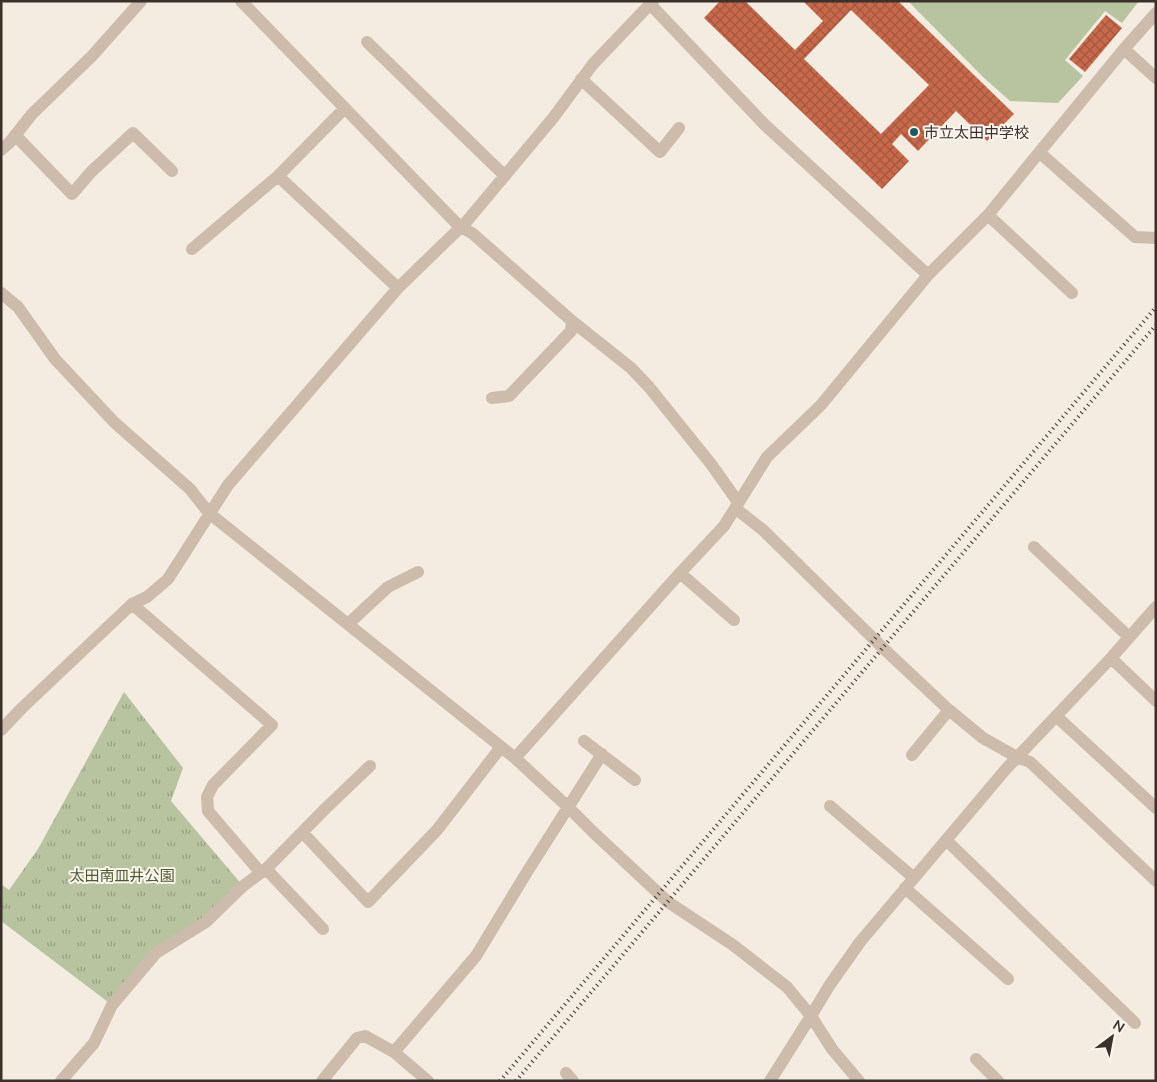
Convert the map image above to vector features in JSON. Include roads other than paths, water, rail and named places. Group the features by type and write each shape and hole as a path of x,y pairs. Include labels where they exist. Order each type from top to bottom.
{"street":[{"path":"1,150 10,142 32,114 92,56 141,1"},
{"path":"241,1 460,227 472,233 572,321 631,368 649,387 711,464 736,505 883,648 949,710 983,738 1030,762 1156,881"},
{"path":"1,730 132,604 147,596 168,579 228,485 398,288 460,227 553,118 593,64 651,3 766,125 928,275"},
{"path":"515,758 680,572 724,526 767,457 821,405 928,275 988,214 1156,13"},
{"path":"367,42 504,176"},
{"path":"1124,49 1156,78"},
{"path":"582,78 660,152 679,128"},
{"path":"192,249 278,176 345,108"},
{"path":"15,135 72,194 91,172 132,133 172,171"},
{"path":"1040,153 1134,238 1156,238"},
{"path":"278,176 398,288"},
{"path":"988,214 1072,293"},
{"path":"1,292 18,307 55,359 114,422 190,489 209,513 515,758 668,902 733,945 787,987 811,1016 832,1049 859,1081"},
{"path":"492,398 509,396 571,331 572,321"},
{"path":"1034,547 1129,638"},
{"path":"348,624 388,587 418,572"},
{"path":"680,572 734,620"},
{"path":"132,604 272,725 213,785 207,797 208,811 264,871 323,929"},
{"path":"770,1081 829,986 860,942 1017,757 1111,658 1156,607"},
{"path":"1111,658 1156,701"},
{"path":"912,755 949,710"},
{"path":"1056,716 1156,808"},
{"path":"584,740 635,780"},
{"path":"302,832 368,902 437,830 501,747"},
{"path":"394,1052 476,956 602,754"},
{"path":"61,1081 94,1043 112,1005 156,953 206,922 243,886 264,871 370,766"},
{"path":"830,806 1008,979"},
{"path":"946,840 1134,1023"},
{"path":"322,1081 357,1038 365,1036 394,1052 428,1081"},
{"path":"976,1060 998,1081"}],"railway":[{"path":"500,1081 1156,307"},
{"path":"516,1081 1156,325"}],"place":[{"name":"市立太田中学校","path":"914,132"}],"park label":[{"name":"太田南皿井公園","path":"122,875"}]}
